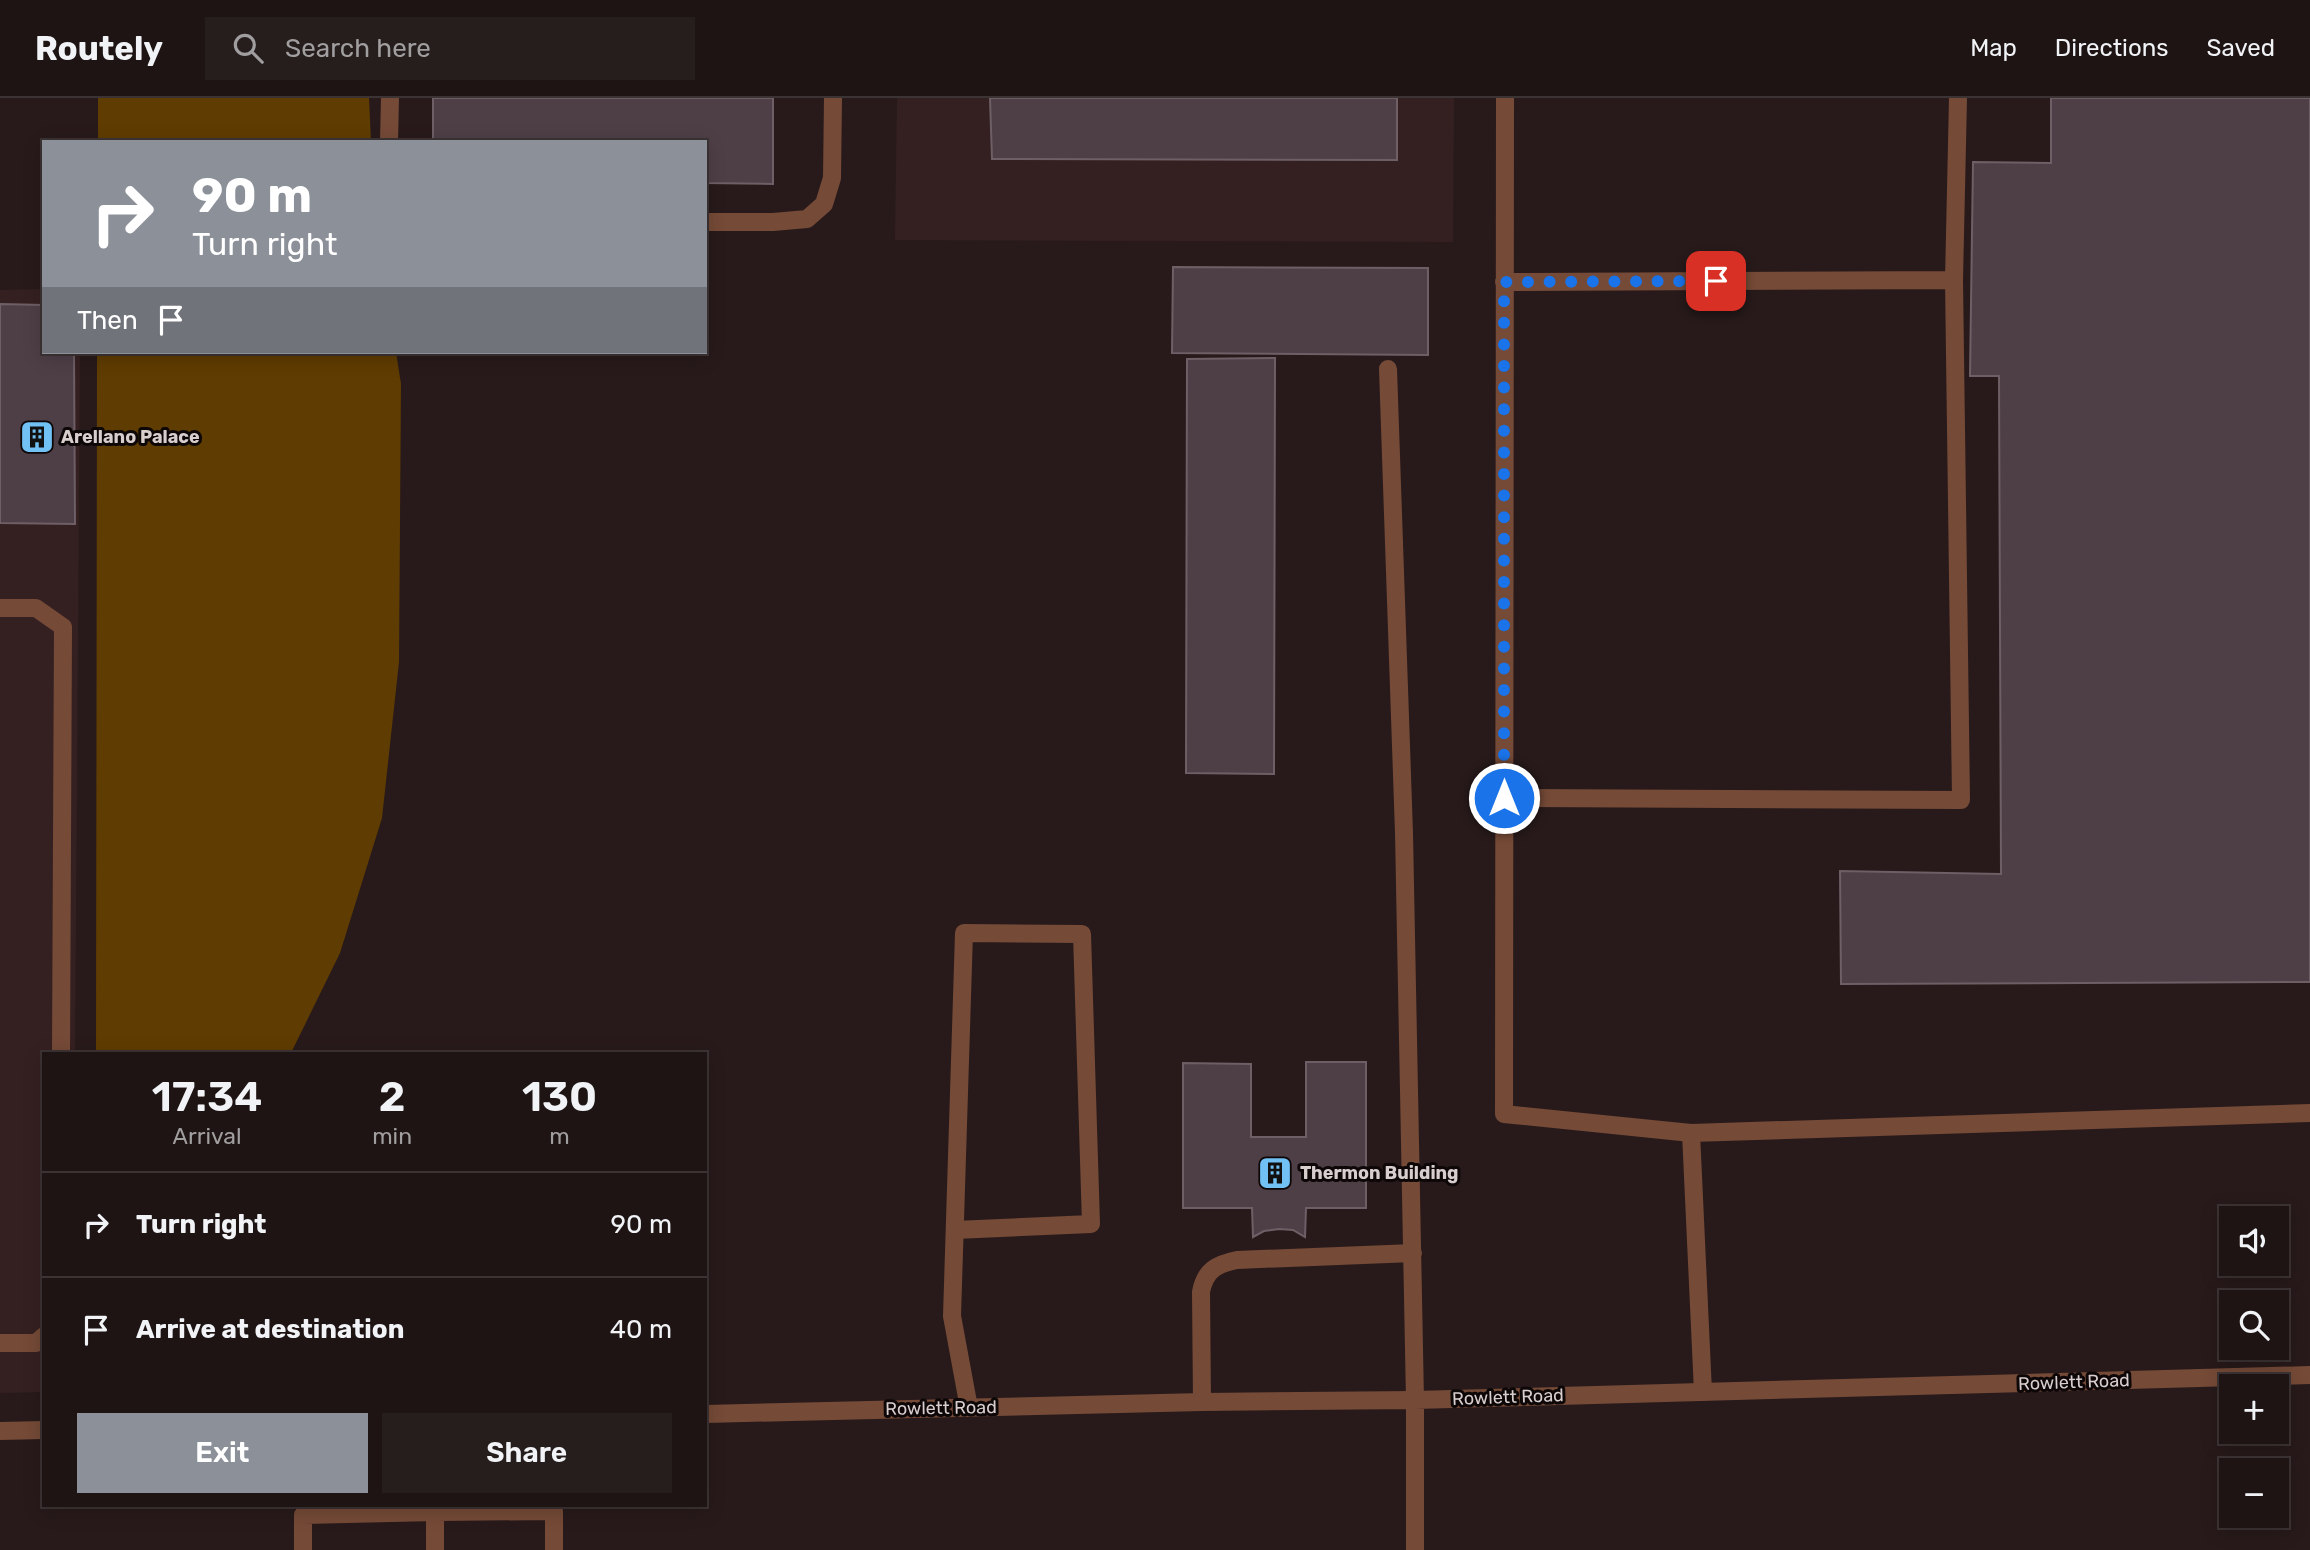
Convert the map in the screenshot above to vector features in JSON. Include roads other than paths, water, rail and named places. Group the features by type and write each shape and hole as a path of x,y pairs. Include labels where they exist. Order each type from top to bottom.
{"street":[{"path":"389,140 390,98"},
{"path":"707,222 807,219 824,204 832,178 833,98"},
{"path":"1505,98 1504,1114 1692,1133 2310,1113"},
{"path":"1504,798 1961,800 1954,280 1958,98"},
{"path":"1504,282 1954,280"},
{"path":"1388,369 1404,819 1413,1254 1415,1550"},
{"path":"0,608 36,608 63,627 61,1052"},
{"path":"955,1230 1091,1224 1082,934 964,933 952,1315 969,1408"},
{"path":"1692,1133 1703,1392"},
{"path":"1202,1402 1201,1292 1205,1277 1215,1267 1244,1259 1413,1254"},
{"path":"0,1343 37,1343 42,1338"},
{"name":"Rowlett Road","path":"707,1414 1202,1402 1415,1400 2310,1375"},
{"path":"0,1431 42,1430"},
{"path":"303,1550 303,1515 435,1508 554,1511 554,1550"},
{"path":"435,1508 435,1550"}],"place":[{"name":"Arellano Palace","path":"37,437"},
{"name":"Thermon Building","path":"1275,1173"}]}
